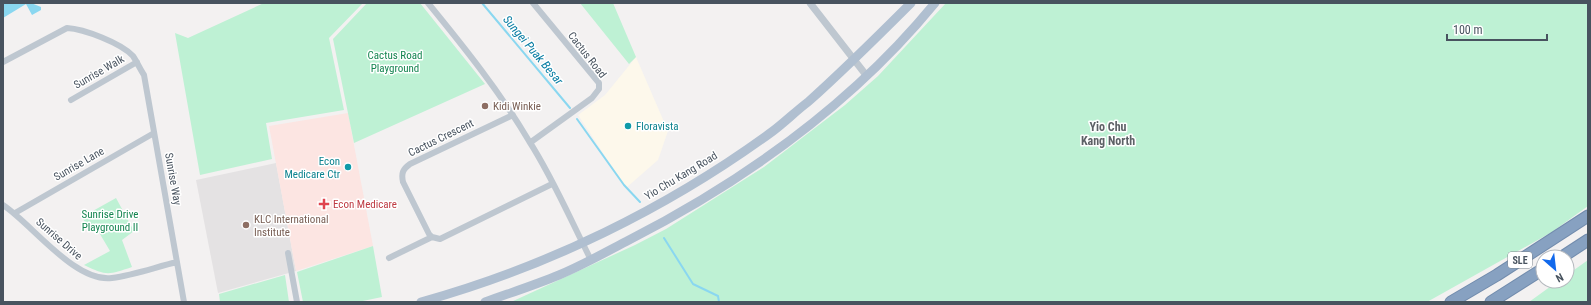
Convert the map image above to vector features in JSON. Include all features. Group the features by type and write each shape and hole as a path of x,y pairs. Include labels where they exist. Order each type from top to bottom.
{"highway":[{"name":"SLE","path":"1451,302 1497,275 1588,216"},
{"path":"1574,249 1588,240"},
{"name":"SLE","path":"1491,302 1535,274"}],"main road":[{"name":"Yio Chu Kang Road","path":"421,302 457,292 582,244 703,179 774,130 854,61 910,3"},
{"path":"485,302 559,275 591,260 649,230 727,184 785,144 866,75 935,3"}],"street":[{"path":"428,3 465,48 531,142 591,260"},
{"name":"Cactus Road","path":"531,142 592,98 599,89 599,84 533,3"},
{"path":"810,3 866,75"},
{"path":"3,62 67,28 75,28 98,36 128,52 136,62"},
{"name":"Sunrise Walk","path":"71,100 136,62"},
{"name":"Sunrise Way","path":"136,62 144,75 184,302"},
{"name":"Cactus Crescent","path":"432,237 403,182 402,173 405,168 410,164 513,115"},
{"name":"Sunrise Lane","path":"15,213 154,133"},
{"path":"389,258 432,237 440,239 552,184"},
{"name":"Sunrise Drive","path":"3,205 15,213 47,244 81,271 100,277 111,278 177,262"},
{"path":"288,252 297,302"}],"shaded area":[{"path":"636,57 668,131 658,160 626,188 578,115 605,95"},
{"name":"Econ Medicare","path":"348,113 373,246 296,271 269,126"},
{"name":"KLC International Institute","path":"276,163 296,271 218,293 196,180"}],"green space":[{"path":"264,3 363,3 329,38 344,110 266,123 272,159 200,175 175,33 188,38"},
{"name":"Cactus Road Playground","path":"367,3 420,3 485,84 354,143 333,39"},
{"path":"580,3 613,3 636,57 629,64"},
{"path":"946,3 1588,3 1588,206 1552,232 1427,302 511,302 635,245 666,229 764,167 845,105 878,76"},
{"name":"Sunrise Drive Playground II","path":"116,198 134,231 122,240 132,267 118,272 103,273 84,265 110,251 97,229 90,231 82,217"},
{"path":"373,246 382,297 358,302 303,302 297,272"},
{"path":"1588,260 1588,302 1529,302 1547,289 1575,289 1575,269"},
{"path":"285,275 289,302 220,302 219,294"}],"water":[{"path":"3,3 31,3 41,7 41,10 32,15 26,4 3,18"}],"waterway":[{"name":"Sungei Puak Besar","path":"482,3 570,108"},
{"name":"Sungei Puak Besar","path":"577,119 624,185 640,202"},
{"name":"Sungei Puak Besar","path":"664,238 693,284 718,296 719,302"}],"place":[{"name":"Kidi Winkie","path":"485,106"},
{"name":"Floravista","path":"628,126"},
{"name":"Econ Medicare Ctr","path":"348,167"},
{"name":"Econ Medicare","path":"324,204"},
{"name":"KLC International Institute","path":"246,225"}],"district":[{"name":"Yio Chu Kang North","path":"1108,134"}]}
